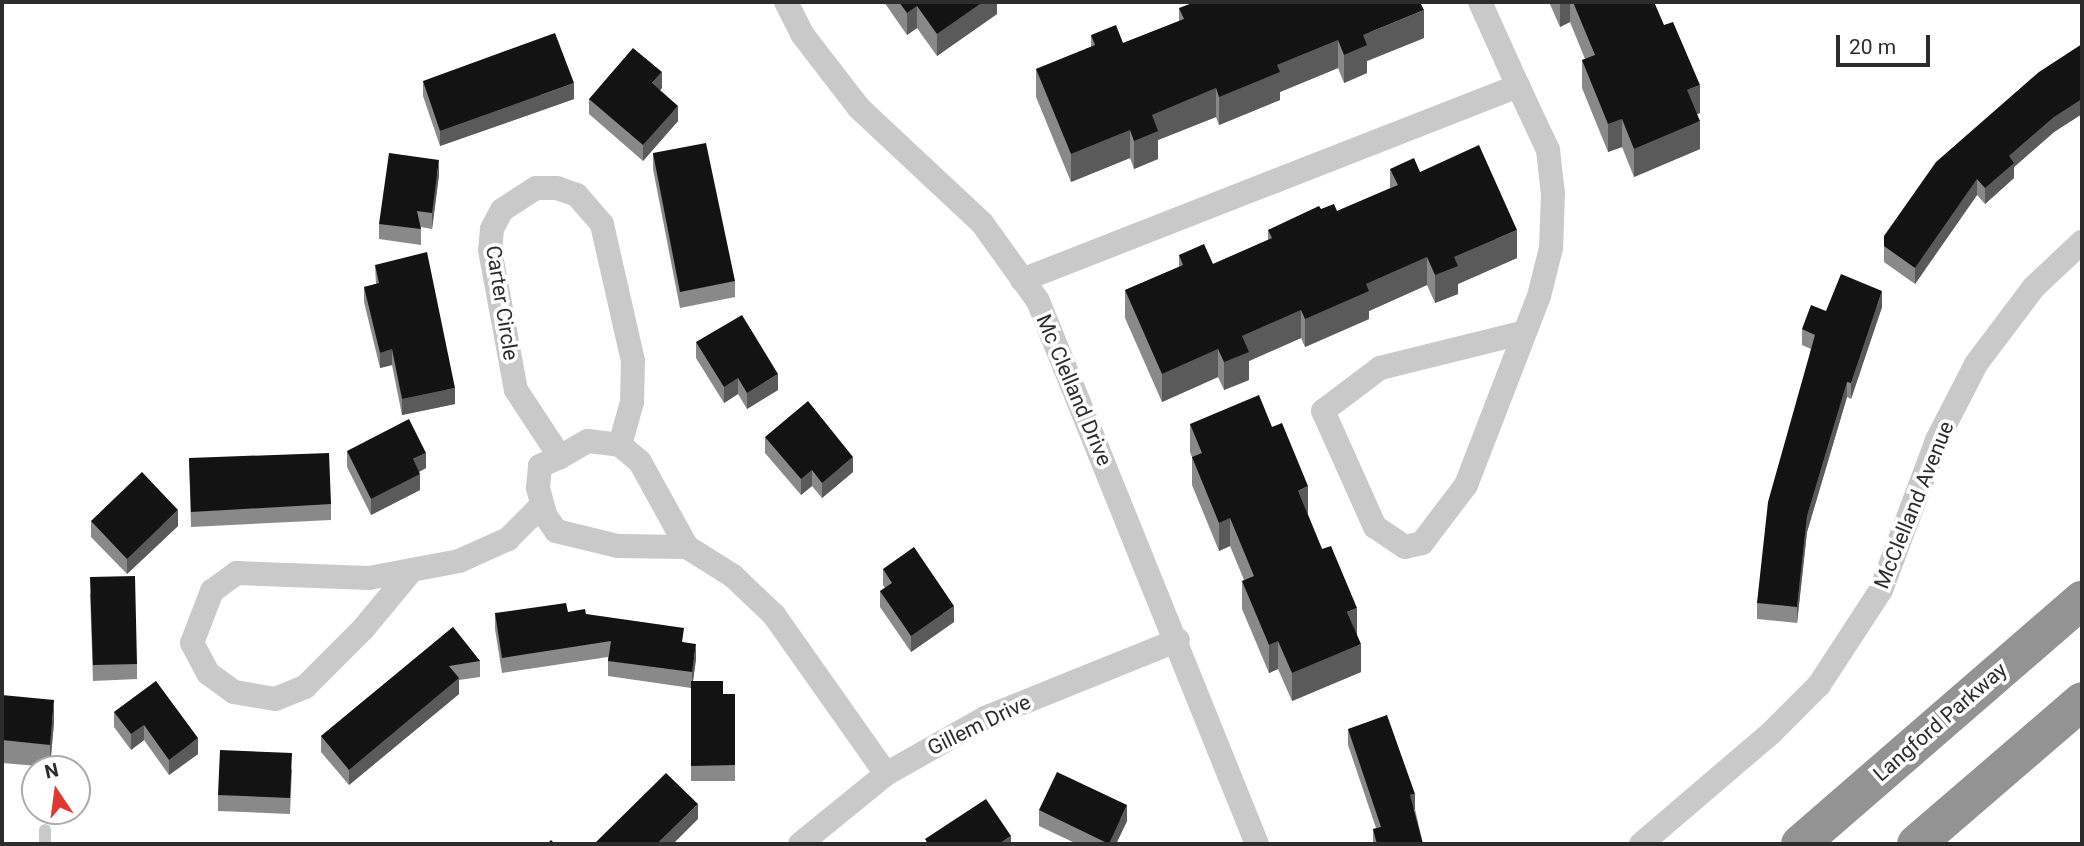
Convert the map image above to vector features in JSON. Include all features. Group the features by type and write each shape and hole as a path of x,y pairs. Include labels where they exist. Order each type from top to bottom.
{"highway":[{"name":"Langford Parkway","path":"1800,844 2082,600"},
{"path":"1916,844 2082,701"}],"street":[{"name":"Mc Clelland Drive","path":"786,2 802,34 859,108 982,223 1038,301 1178,640 1256,844"},
{"path":"1480,2 1548,150 1553,194 1551,248 1525,332 1466,485 1422,542 1405,547 1376,527 1323,411 1380,368 1525,332"},
{"path":"1022,280 1518,86"},
{"name":"Carter Circle","path":"560,457 516,390 490,250 492,229 502,210 536,188 557,188 577,195 602,224 633,361 632,402 620,445"},
{"name":"McClelland Avenue","path":"1641,844 1819,685 1881,590 1937,440 1976,364 2034,287 2082,242"},
{"path":"687,547 618,546 555,531 542,505 540,466 588,441 620,445 640,462 687,547 733,576 774,615 886,774"},
{"path":"412,570 363,629 305,687 275,699 234,692 208,673 192,643 212,591 237,573 369,578 459,561 508,538 542,505"},
{"name":"Gillem Drive","path":"800,844 886,774 985,718 1178,640"}],"lane":[{"path":"45,830 45,844"}],"building":[{"path":"899,2 983,2 937,34 917,6 907,13"},
{"path":"1195,2 1420,2 1424,10 1363,35 1367,45 1344,55 1338,40 1277,65 1280,72 1219,97 1216,88 1152,115 1158,131 1134,141 1130,130 1071,154 1036,69 1095,45 1091,35 1116,25 1123,43 1184,19 1179,8"},
{"path":"1573,2 1654,2 1664,25 1673,22 1700,85 1687,90 1700,121 1634,149 1622,119 1608,124 1582,60 1595,55"},
{"path":"555,33 574,83 440,131 423,81"},
{"path":"2082,44 2082,99 2054,117 2009,156 2014,163 1985,188 1977,179 1915,268 1884,246 1884,236 1936,162 2039,72"},
{"path":"633,48 662,72 652,83 678,106 643,145 589,99"},
{"path":"706,143 735,281 680,292 653,153"},
{"path":"1479,145 1517,230 1454,257 1458,266 1435,275 1427,257 1366,284 1369,291 1305,319 1301,310 1242,336 1249,352 1224,362 1218,349 1162,374 1125,290 1183,265 1179,255 1204,244 1213,264 1272,238 1268,230 1319,206 1321,209 1334,204 1337,211 1398,185 1390,169 1414,158 1420,172"},
{"path":"389,153 439,160 432,213 417,211 421,229 379,224"},
{"path":"427,252 455,388 402,399 392,349 380,353 364,287 379,283 375,265"},
{"path":"1841,274 1882,291 1851,383 1847,382 1807,516 1797,607 1757,603 1768,502 1815,335 1802,329 1811,305 1826,311"},
{"path":"742,315 778,374 747,393 738,378 724,387 696,342"},
{"path":"1259,395 1272,427 1282,423 1308,486 1298,491 1322,549 1331,546 1357,608 1347,612 1361,644 1292,673 1278,641 1269,645 1242,581 1254,576 1230,518 1219,523 1192,457 1202,453 1190,424"},
{"path":"808,401 853,457 822,483 812,470 801,479 765,437"},
{"path":"409,419 426,453 413,459 420,474 371,499 347,451"},
{"path":"329,453 331,504 191,512 189,458"},
{"path":"142,472 178,510 127,559 91,521"},
{"path":"914,547 954,606 911,636 880,591 892,583 883,569"},
{"path":"135,576 137,664 93,665 90,577"},
{"path":"566,603 568,612 585,609 586,614 684,628 682,642 696,644 692,672 608,661 611,641 502,658 495,613"},
{"path":"453,627 480,661 449,666 459,678 349,770 321,736"},
{"path":"156,681 198,738 169,760 144,725 131,734 114,712"},
{"path":"691,681 723,681 723,694 735,694 735,765 691,766"},
{"path":"2,695 54,700 50,745 2,740"},
{"path":"1387,715 1415,794 1410,795 1423,844 1377,844 1373,829 1381,827 1348,729"},
{"path":"220,750 292,753 290,798 218,795"},
{"path":"1057,772 1127,805 1109,844 1039,810"},
{"path":"666,773 698,804 657,844 594,844"},
{"path":"986,799 1011,836 999,844 928,844 925,839"}]}
